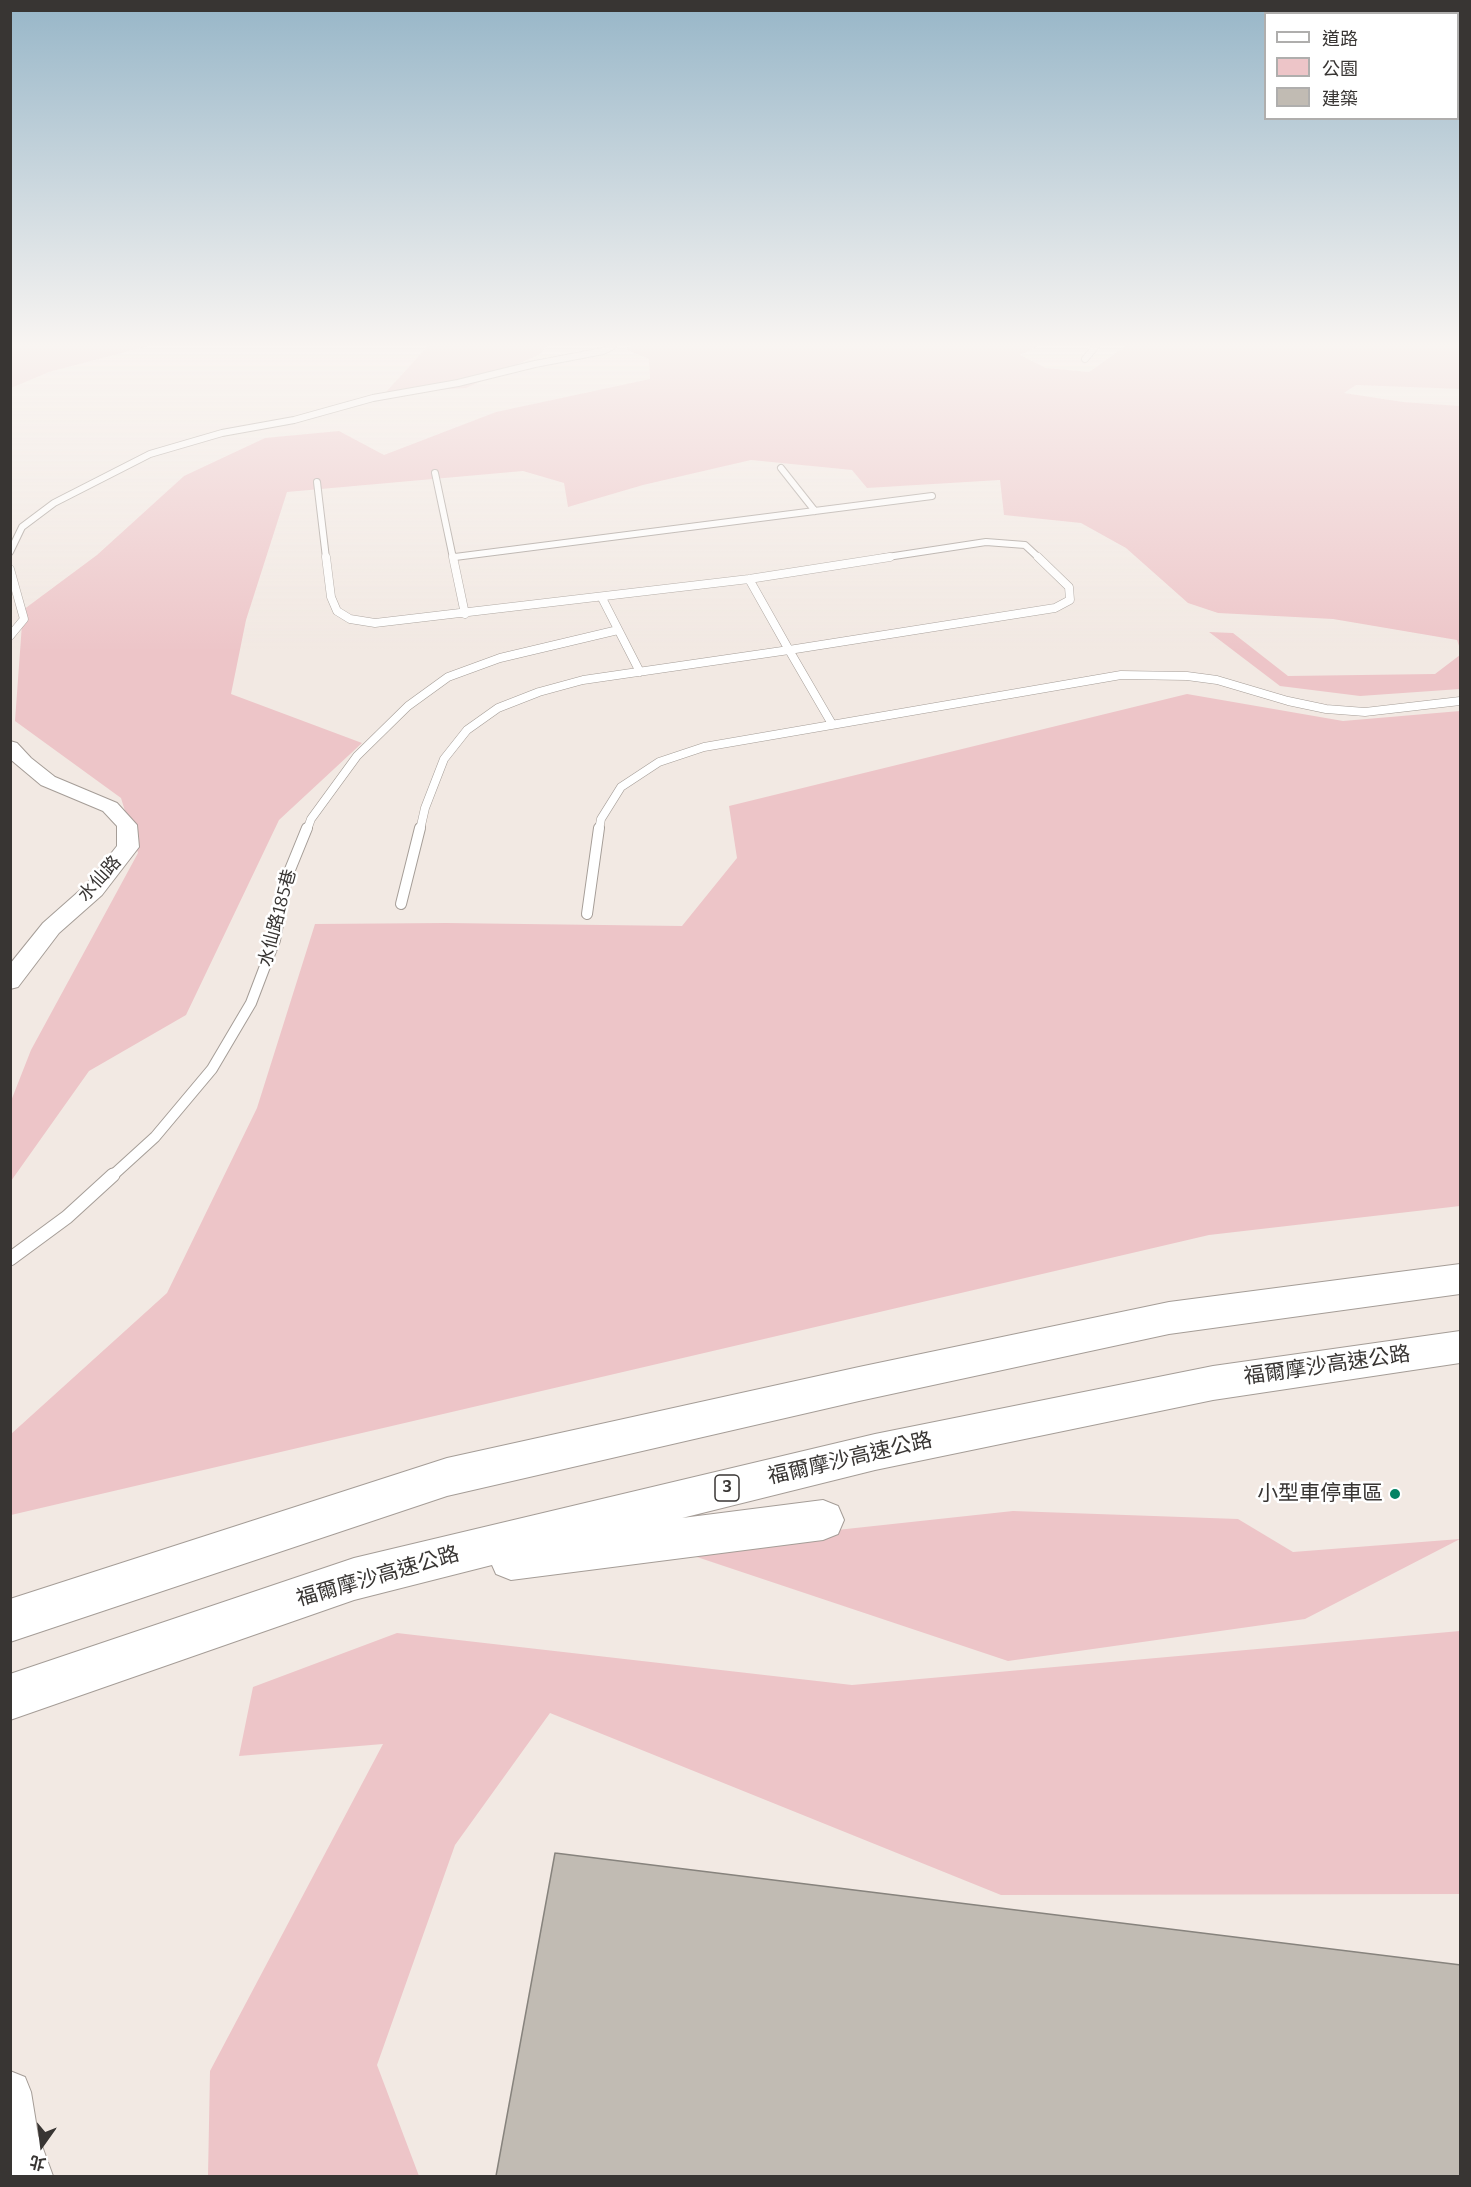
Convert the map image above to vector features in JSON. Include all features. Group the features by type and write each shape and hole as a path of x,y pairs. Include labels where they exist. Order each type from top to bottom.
{"highway":[{"path":"10,1621 447,1477 859,1384 1169,1318 1461,1279"},
{"name":"福爾摩沙高速公路","path":"10,1697 354,1579 875,1452 1213,1383 1461,1347"},
{"path":"354,1579 823,1520"}],"street":[{"name":"水仙路","path":"10,747 24,762 48,781 110,807 127,825 128,847 94,890 51,928 10,981"},
{"path":"10,2092 13,2136 31,2176"}],"lane":[{"path":"10,552 22,527 54,503 150,454 170,448"},
{"path":"781,468 815,511"},
{"path":"435,473 465,614"},
{"path":"317,482 331,597 337,611 350,619 375,623 749,579 966,543 1008,542 1025,545 1069,587 1070,600 1055,608 583,680 539,692 498,708 467,730 444,759 425,808 401,904"},
{"path":"454,557 932,496"},
{"path":"10,569 24,619 10,636"},
{"path":"749,579 832,724"},
{"path":"602,598 640,672"},
{"name":"水仙路185巷","path":"10,1258 67,1217 155,1137 212,1069 251,1003 275,940 287,877 311,819 357,756 408,706 448,677 500,658 618,630"},
{"path":"587,914 594,852 601,819 621,788 659,762 704,747 1121,675 1187,676 1217,680 1288,701 1346,711 1365,712 1461,701"}],"green space":[{"path":"244,448 371,448 384,455 402,448 1460,448 1460,649 1457,640 1333,619 1218,613 1188,603 1126,548 1081,523 1004,515 1000,480 867,488 852,470 751,460 643,485 568,507 564,483 523,471 287,492 246,620 231,694 362,743 279,820 186,1015 89,1071 11,1181 11,1101 31,1050 138,853 121,798 15,721 23,610 97,555 184,476"},
{"path":"1209,632 1233,633 1288,676 1435,674 1460,655 1460,689 1360,696 1280,686"},
{"path":"1187,694 1343,721 1460,711 1460,1206 1209,1235 11,1515 11,1434 167,1293 257,1108 315,924 682,926 737,858 729,806"},
{"path":"1013,1511 1238,1519 1293,1552 1460,1539 1305,1619 1008,1661 670,1548"},
{"path":"1460,1631 1460,1894 1001,1895 550,1713 455,1845 377,2065 419,2176 208,2176 210,2071 383,1744 239,1756 253,1687 397,1633 852,1685"}],"building":[{"path":"555,1853 1461,1965 1461,2176 496,2176"}],"place":[{"name":"小型車停車區","path":"1395,1494"}]}
